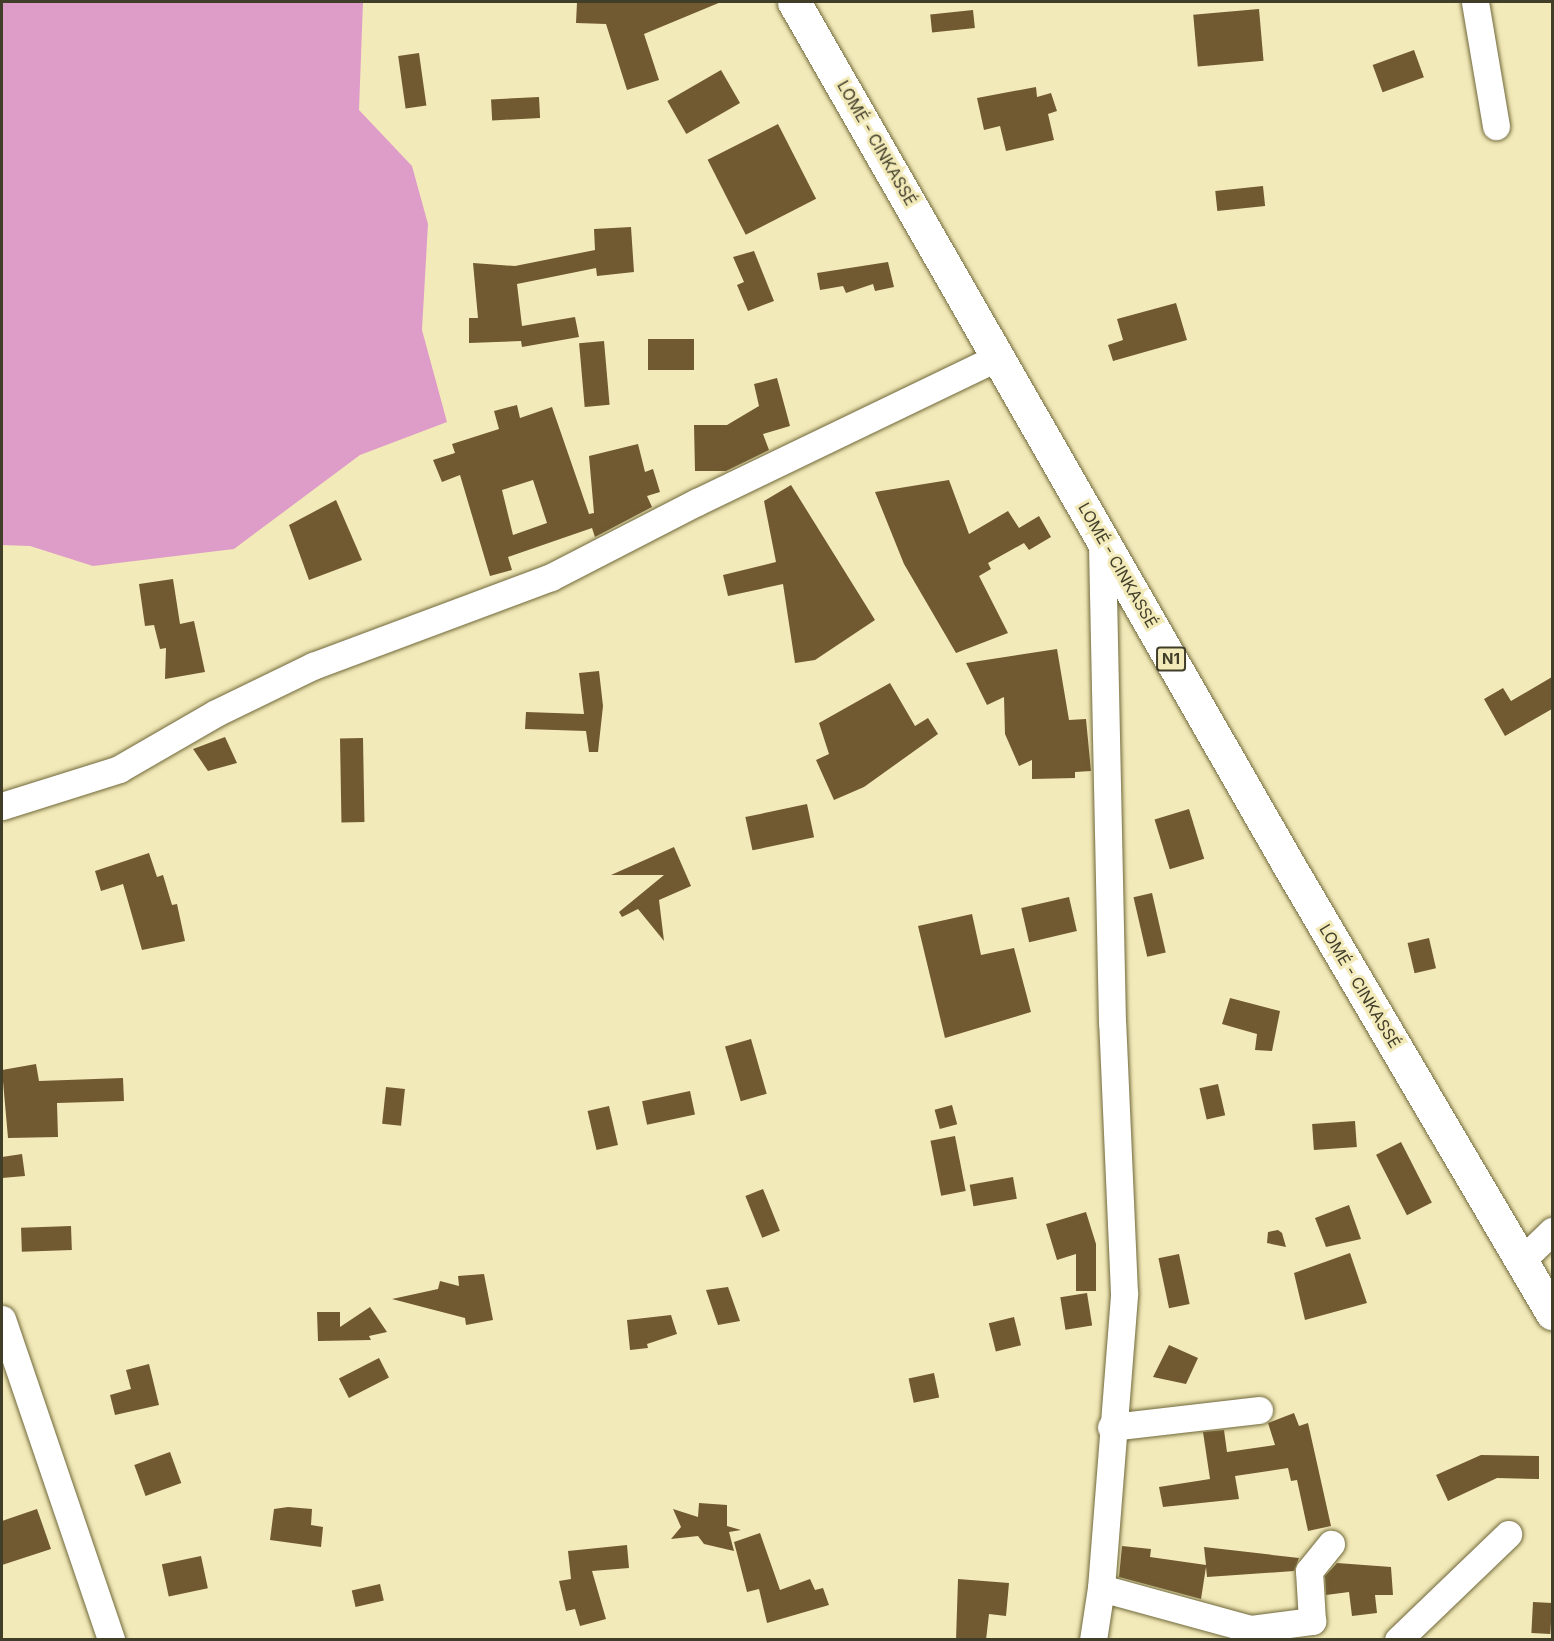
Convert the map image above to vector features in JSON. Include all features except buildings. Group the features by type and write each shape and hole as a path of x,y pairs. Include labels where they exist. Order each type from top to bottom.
{"highway":[{"name":"LOMÉ - CINKASSÉ","path":"794,2 1552,1313"}],"street":[{"path":"1475,2 1496,126"},
{"path":"2,806 119,769 313,666 551,577 697,501 1000,356"},
{"path":"1093,1640 1101,1588 1111,1427 1124,1293 1112,1023 1102,537"},
{"path":"1522,1260 1552,1231"},
{"path":"2,1319 111,1640"},
{"path":"1111,1427 1259,1410"},
{"path":"1398,1640 1508,1534"},
{"path":"1101,1588 1254,1634 1312,1621 1309,1571 1331,1544"}],"shaded area":[{"path":"2,2 363,2 359,110 412,166 428,224 422,330 447,422 360,455 234,549 93,566 30,546 2,545"}]}
